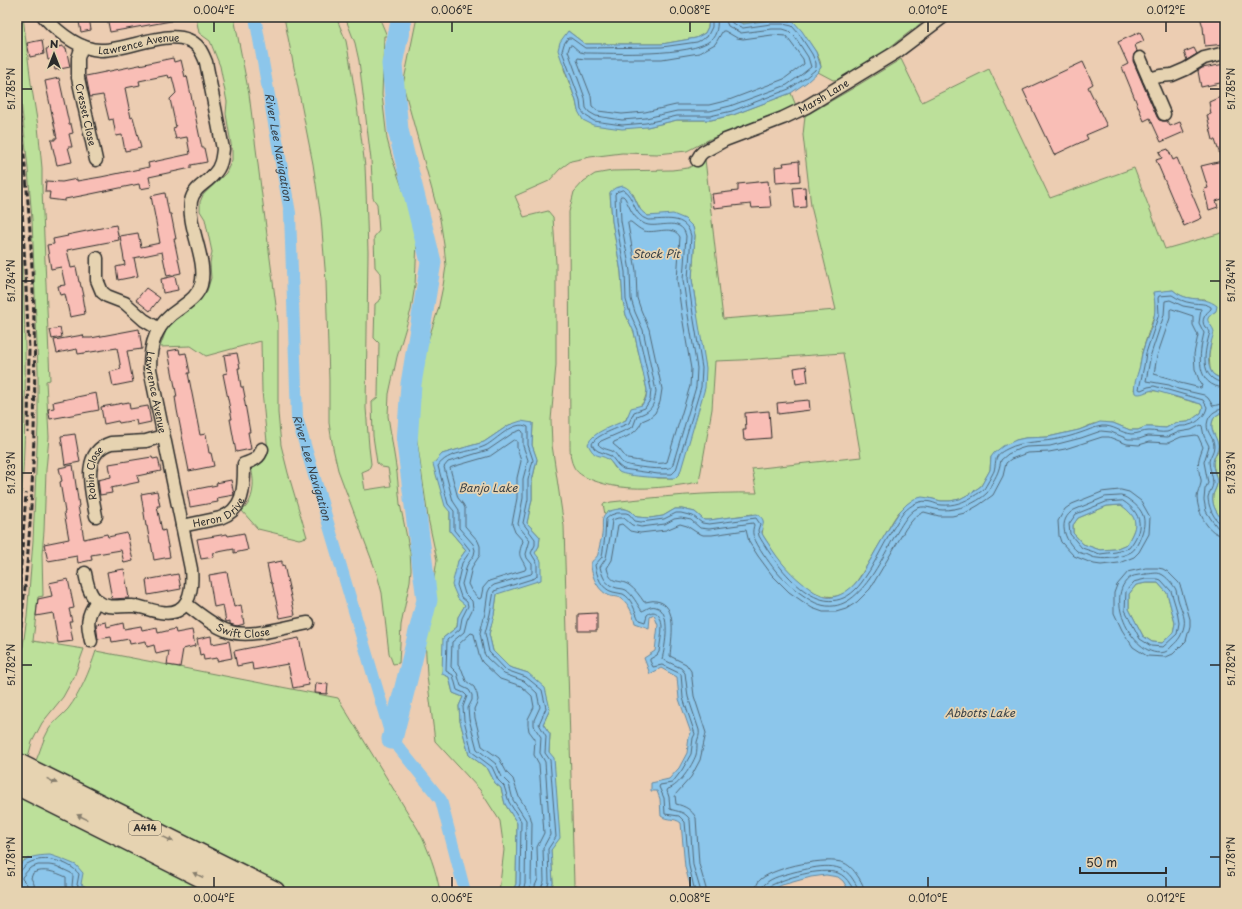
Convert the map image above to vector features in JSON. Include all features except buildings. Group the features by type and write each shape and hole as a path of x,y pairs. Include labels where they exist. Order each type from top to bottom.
{"highway":[{"name":"A414","path":"17,764 274,892"},
{"name":"A414","path":"17,784 233,892"}],"street":[{"name":"Lawrence Avenue","path":"44,17 53,27 67,37 82,46 92,49 107,50 178,37 195,44 203,54 206,62 223,149 222,161 217,171 196,190 191,203 191,214 202,272 201,285 196,296 170,315 159,329 150,352 150,369 192,580 190,595 186,604"},
{"name":"Marsh Lane","path":"697,160 703,152 725,140 806,108 898,51 943,17"},
{"name":"Cresset Close","path":"82,46 78,58 78,73 96,160"},
{"path":"1149,79 1172,75 1186,69 1204,58 1225,53"},
{"path":"1140,58 1164,114"},
{"path":"96,258 97,280 102,292 107,296 125,303 144,320 159,329"},
{"name":"Robin Close","path":"96,516 89,474 92,461 100,448 105,444 146,441 163,436"},
{"name":"Heron Drive","path":"182,526 220,518 233,511 241,500 243,492 244,464 257,458 261,454 262,449"},
{"path":"85,573 92,596 104,606 133,606 164,613 178,611 186,604"},
{"path":"91,642 88,623 89,613 97,601"},
{"name":"Swift Close","path":"186,604 228,632 251,634 308,623"}],"green space":[{"path":"17,17 23,17 38,126 42,168 50,380 46,381 49,437 42,554 43,596 38,597 33,641 84,649 74,677 63,697 42,723 32,742 27,761 17,756 17,689 27,617 33,541 38,425 38,370 32,220 17,61"},
{"path":"196,17 234,17 249,94 278,321 278,413 281,445 307,537 299,539 258,529 242,511 246,507 251,497 253,479 251,468 264,460 268,452 262,391 261,341 206,356 191,346 160,347 167,328 176,317 195,305 207,291 211,278 210,263 212,252 205,219 200,211 200,202 203,195 226,173 232,160 232,150 226,114 227,102 220,66 210,41 199,33"},
{"path":"284,17 336,17 346,41 350,62 365,166 366,190 368,252 366,408 371,464 369,469 362,472 365,490 391,486 388,468 382,467 377,463 373,436 372,402 378,397 379,343 374,338 375,304 381,299 380,273 375,267 374,237 379,231 377,204 373,198 371,160 359,61 355,43 345,17 379,17 387,36 384,36 382,95 387,139 414,222 417,241 415,285 411,310 397,357 389,394 388,416 397,473 400,504 410,552 411,569 401,625 399,663 393,664 389,653 382,593 377,574 338,470 333,448 329,423 326,281 321,218 313,164"},
{"path":"417,17 707,17 709,20 705,33 696,38 662,44 585,44 568,31 564,69 576,101 578,111 647,127 677,120 711,120 733,115 791,93 796,106 710,139 687,151 657,154 622,153 571,161 560,169 549,181 515,196 524,217 548,211 553,217 556,263 556,365 551,420 552,445 564,526 574,885 593,892 549,892 553,883 549,752 550,734 543,724 550,709 528,673 509,667 493,651 489,634 497,594 535,553 539,546 540,537 527,523 532,499 532,481 537,460 532,445 533,423 509,425 484,442 442,454 450,512 450,531 466,550 458,561 465,605 458,617 457,627 443,638 449,677 453,693 463,697 459,706 460,721 469,755 488,769 495,783 501,788 505,804 517,823 516,884 512,892 499,892 504,850 500,821 480,790 435,741 427,676 425,635 437,560 428,518 413,402 417,374 438,310 446,266 440,219 403,85"},
{"path":"734,17 929,17 881,54 842,79 833,80 818,72 821,67 820,61 809,42 753,23 739,23"},
{"path":"901,59 922,102 989,69 1050,198 1134,168 1165,249 1225,232 1225,380 1212,374 1210,368 1209,355 1211,344 1211,326 1207,321 1210,315 1216,311 1205,299 1188,298 1173,290 1153,293 1155,313 1142,352 1134,390 1158,391 1201,404 1203,407 1201,413 1188,422 1175,423 1166,428 1145,427 1138,430 1130,430 1113,423 1093,424 1079,430 1048,437 1016,440 991,457 990,470 981,486 971,493 960,499 950,501 941,501 929,498 901,510 894,519 863,572 850,589 840,595 830,596 820,594 810,589 791,574 777,558 762,534 763,528 753,514 704,520 695,512 675,509 663,516 650,518 637,517 631,511 623,508 605,514 603,504 684,495 757,493 752,469 861,457 843,353 715,361 712,409 699,482 672,486 632,488 618,487 586,478 574,468 570,452 569,212 574,192 584,181 595,174 612,171 672,170 688,168 705,159 723,319 836,310 811,206 803,135 805,116","holes":["610,193 633,194 641,211 648,216 659,216 693,227 695,236 692,279 697,313 680,473 675,478 658,478 615,468 609,459 614,426 626,420 627,416 641,405 645,399 647,390 634,332 626,315 623,301 621,272 612,221"]},
{"path":"17,189 25,326 25,417 21,508 17,553"},
{"path":"1225,412 1225,523 1218,514 1213,503 1213,495 1217,483 1213,462 1218,446 1212,424 1215,417"},
{"path":"1121,505 1132,515 1135,523 1135,527 1127,544 1115,549 1100,550 1083,544 1073,533 1073,525 1078,518 1107,506"},
{"path":"1158,583 1167,593 1175,623 1173,633 1162,643 1152,642 1143,636 1129,609 1129,594 1136,585"},
{"path":"96,651 338,698 419,831 432,861 440,892 293,892 35,763 49,729 53,723 68,709 81,689"},
{"path":"17,793 217,892 94,892 81,884 17,878 17,855 19,845 17,845"},
{"path":"17,878 20,892 17,892"}],"water":[{"path":"707,17 734,17 735,20 743,24 771,20 794,22 816,52 821,67 818,72 807,82 791,93 733,115 711,120 677,120 647,127 622,129 593,125 583,120 578,111 576,101 558,50 560,42 568,31 585,44 662,44 696,38 705,33 709,20"},
{"name":"Stock Pit","path":"623,186 631,192 640,209 648,216 673,214 685,219 693,227 695,235 692,279 706,368 705,388 680,473 675,478 624,474 619,472 609,460 595,454 588,444 599,432 626,420 631,408 642,405 646,398 647,390 634,332 626,315 623,301 621,272 612,221 610,192 615,188"},
{"name":"Abbotts Lake","path":"1173,290 1185,297 1206,300 1217,306 1216,311 1209,317 1208,322 1214,332 1209,353 1210,370 1217,377 1225,380 1225,412 1215,417 1212,427 1218,444 1213,462 1217,486 1213,495 1213,503 1218,514 1225,523 1225,892 850,892 843,881 838,877 826,875 811,877 782,885 767,892 692,892 685,867 681,823 661,816 660,799 657,791 651,791 651,783 669,779 679,768 687,753 691,733 679,699 677,677 661,668 650,674 644,658 655,651 658,625 654,615 650,617 649,628 635,623 627,604 619,597 606,594 599,588 595,580 591,564 598,554 604,515 612,510 619,509 625,509 637,517 650,518 663,516 675,509 682,509 695,512 704,520 757,514 763,521 762,533 764,537 791,573 814,592 820,595 833,597 840,595 856,583 860,578 894,520 907,504 914,499 922,497 941,501 950,501 960,499 971,493 981,486 990,470 991,457 1003,446 1025,438 1048,437 1079,430 1100,422 1113,423 1130,430 1138,430 1145,427 1166,428 1175,423 1188,422 1201,413 1203,407 1201,404 1153,390 1141,394 1135,393 1135,384 1142,352 1153,322 1155,300 1153,292","holes":["1121,505 1131,514 1135,523 1135,527 1127,544 1115,549 1100,550 1083,544 1073,533 1073,525 1078,518 1107,506","1158,583 1167,593 1175,623 1173,633 1162,643 1152,642 1143,636 1129,609 1129,594 1136,585"]},
{"name":"Banjo Lake","path":"521,421 533,423 532,445 537,459 532,481 532,499 527,523 540,537 539,546 535,553 541,561 541,580 497,594 489,634 493,651 509,667 528,673 545,688 550,709 543,724 550,734 549,752 554,758 560,838 551,850 553,883 549,892 512,892 516,884 517,823 505,804 501,788 495,783 488,769 469,755 460,721 459,706 463,697 453,693 449,677 442,674 443,638 457,627 458,617 465,605 458,599 452,585 458,561 466,550 450,531 450,512 445,506 433,464 442,454 484,442 509,425"},
{"path":"50,855 76,865 83,873 81,884 94,892 20,892 18,874 22,863 32,857"}],"waterway":[{"name":"River Lee Navigation","path":"255,17 290,213 297,418 392,739 441,800 464,888 463,892"},
{"path":"392,739 427,600 407,443 411,384 431,262 398,130 392,64 402,17"}],"railway":[{"path":"17,91 25,162 30,233 35,375 34,446 30,518 25,588 17,659"},
{"path":"22,206 29,349 28,433"},
{"path":"19,593 26,493"}]}
